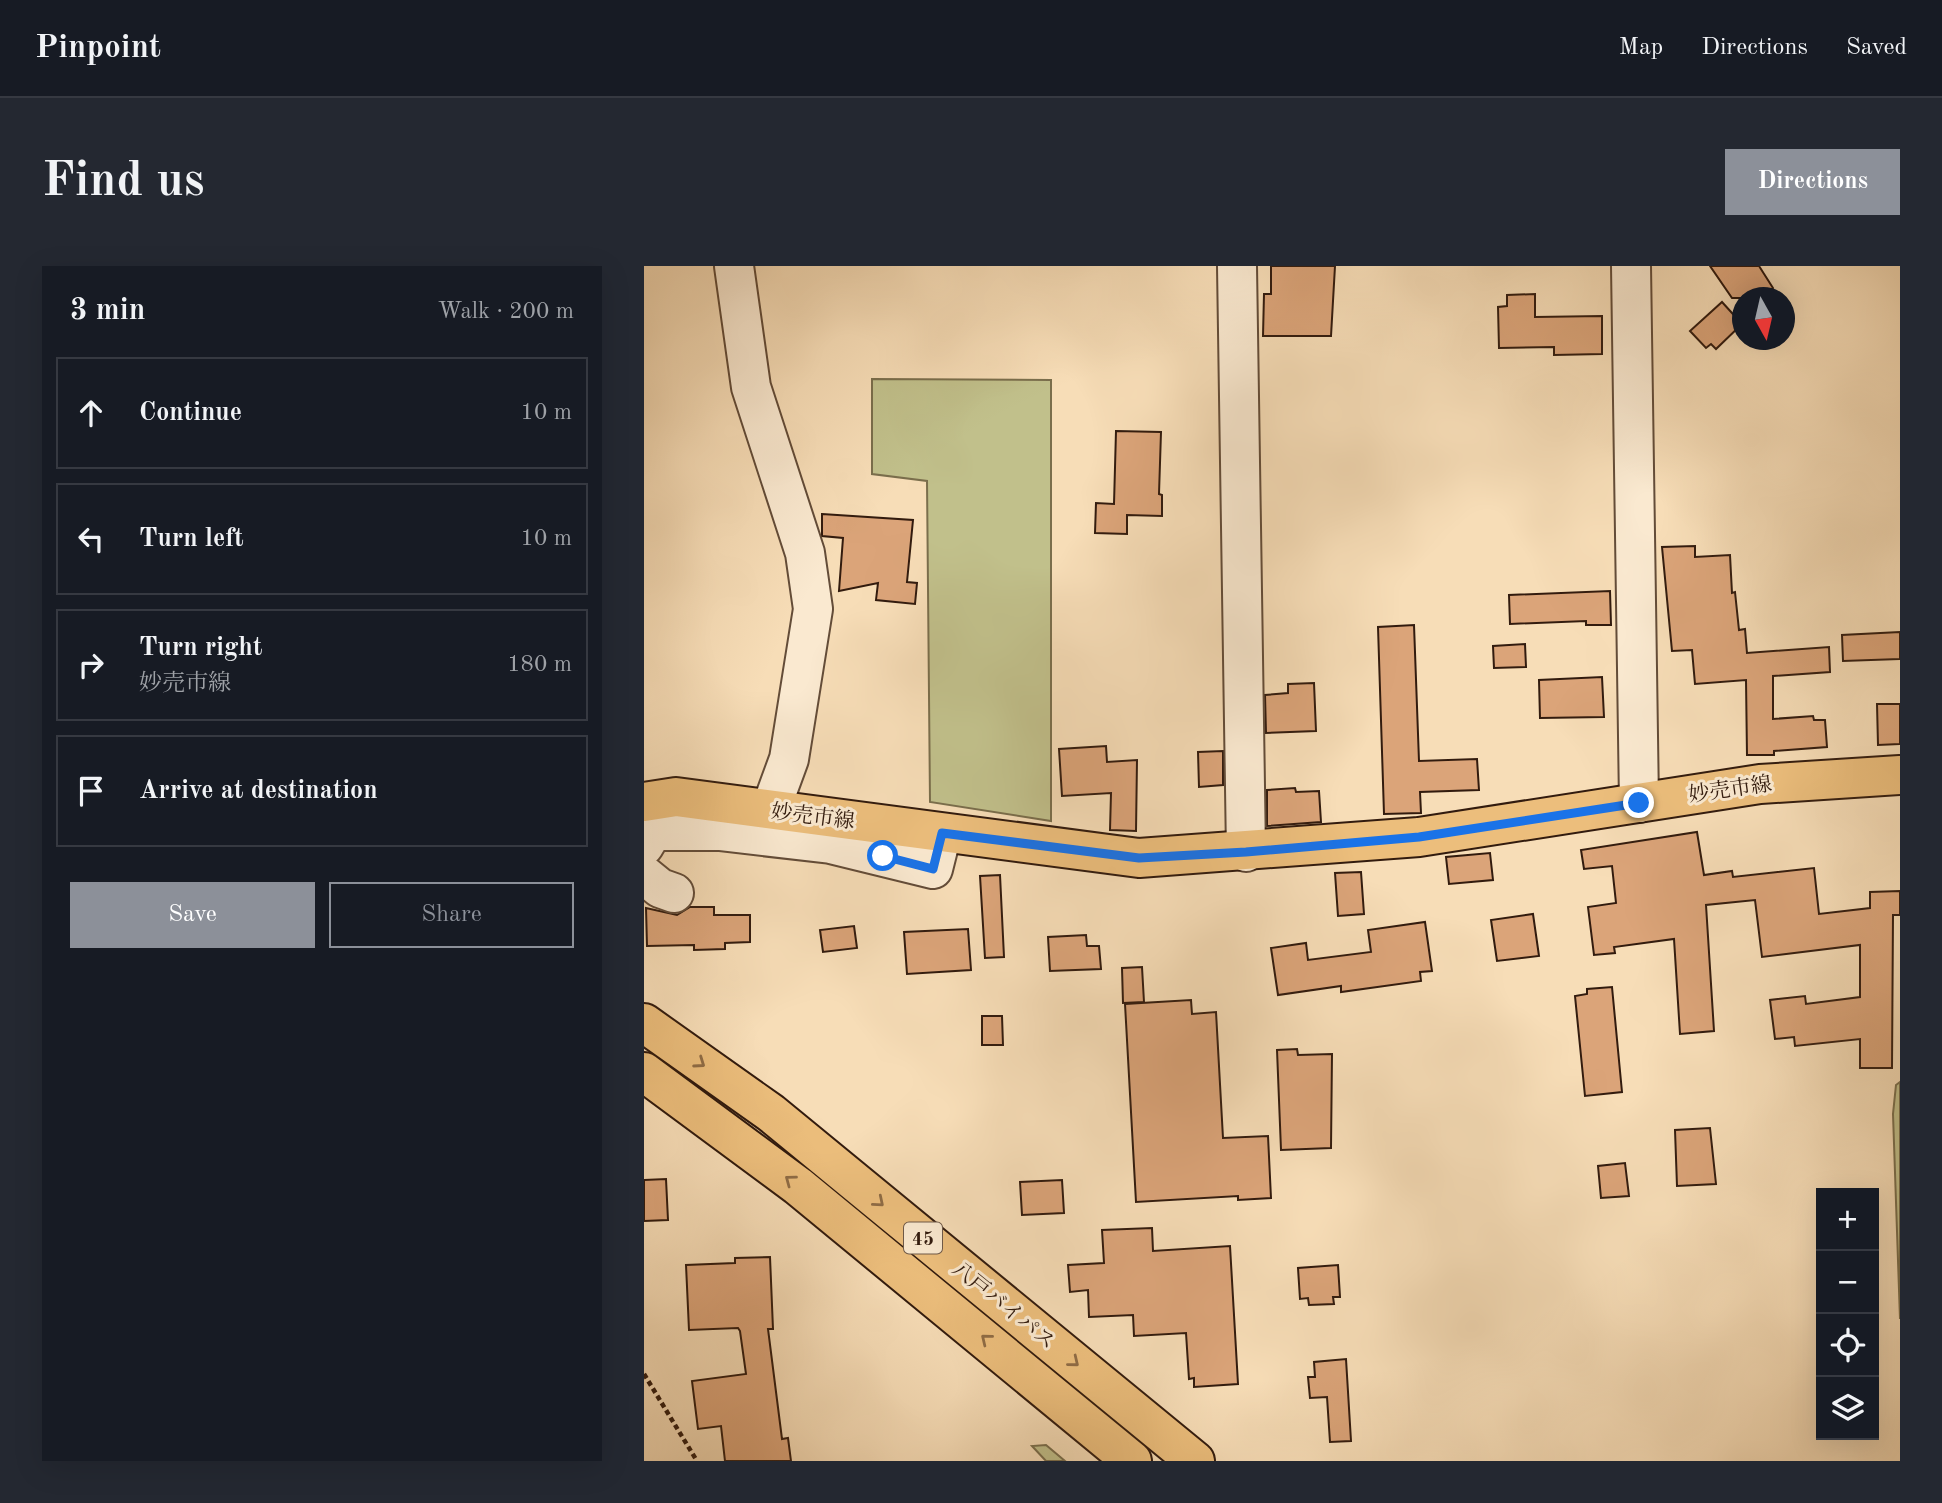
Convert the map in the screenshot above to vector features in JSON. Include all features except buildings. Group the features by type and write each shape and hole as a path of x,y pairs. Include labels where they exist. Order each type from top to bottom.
{"main road":[{"name":"妙売市線","path":"644,802 676,797 1139,858 1419,837 1760,784 1900,775"},
{"name":"八戸バイパス","path":"644,1023 771,1113 1195,1461"},
{"name":"八戸バイパス","path":"644,1072 798,1186 1132,1461"}],"street":[{"path":"734,266 751,387 805,553 813,609 789,760 770,811"},
{"path":"1237,266 1246,852"},
{"path":"1631,266 1639,803"},
{"path":"644,846 650,836 659,831 719,831 831,845 933,869 942,833"}],"path":[{"path":"644,1374 698,1461"}],"shaded area":[{"path":"872,379 1051,380 1051,821 930,802 927,481 872,474"},
{"path":"1900,1082 1900,1319 1893,1114 1896,1085"},
{"path":"1046,1445 1065,1461 1046,1461 1032,1446"}],"route":[{"path":"883,856 933,869 942,833 1139,858 1246,852 1419,837 1639,803"}]}
